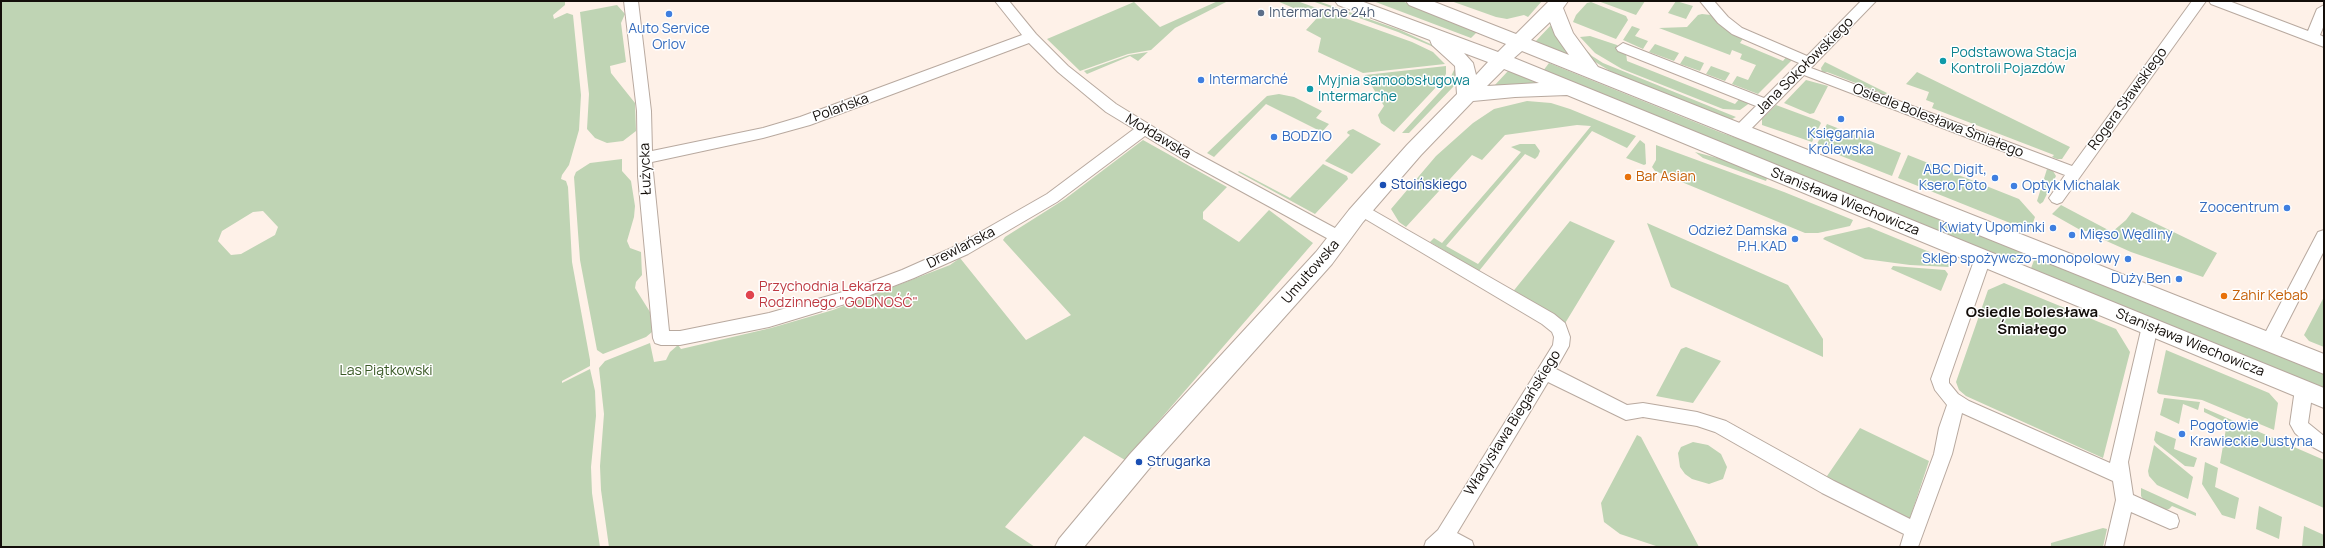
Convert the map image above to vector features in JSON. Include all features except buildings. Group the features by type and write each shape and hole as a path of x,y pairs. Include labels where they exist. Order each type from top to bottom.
{"street":[{"name":"Mołdawska","path":"1002,1 1031,37 1087,90 1144,129 1340,238"},
{"name":"Stanisława Wiechowicza","path":"1344,1 1500,60 1572,91 2324,398"},
{"name":"Stanisława Wiechowicza","path":"1415,1 1519,41 2324,364"},
{"name":"Osiedle Bolesława Śmiałego","path":"1707,1 1724,20 1737,31 1805,66 2074,173"},
{"name":"Jana Sokołowskiego","path":"1741,130 1869,1"},
{"name":"Rogera Sławskiego","path":"2058,198 2074,173 2199,1"},
{"path":"2216,1 2318,40 2324,9"},
{"name":"Łużycka","path":"635,2 644,111 645,176 661,338"},
{"path":"1556,4 1564,35 1576,53 1591,70"},
{"name":"Umultowska","path":"1068,547 1144,457 1340,238 1362,210 1467,95 1556,4"},
{"path":"1433,34 1463,63 1466,71 1467,95 1515,90 1572,91"},
{"name":"Polańska","path":"645,158 763,133 805,122 1031,37"},
{"path":"1623,48 1767,104"},
{"name":"Drewlańska","path":"661,338 680,338 769,320 849,296 908,274 962,250 1041,205 1144,129"},
{"name":"Władysława Biegańskiego","path":"1362,210 1559,328 1562,337 1561,346 1470,494 1439,541"},
{"path":"2269,342 2324,236"},
{"path":"1983,258 1940,379 1946,393 1957,402 2120,476"},
{"path":"2114,547 2125,500 2119,462 2150,326"},
{"path":"1544,372 1626,413 1642,410 1697,419 1720,426 1828,487 1912,539 1943,454 1948,428 1957,402"},
{"path":"2304,390 2299,424 2312,440 2324,445"},
{"path":"2125,500 2170,521"},
{"path":"1439,541 1465,547"}],"green space":[{"name":"Las Piątkowski","path":"1,1 565,1 565,5 553,15 554,19 567,13 573,15 581,95 579,130 569,165 561,179 566,181 568,187 572,262 590,366 562,381 562,383 590,369 595,391 596,416 591,467 592,493 600,547 1,547","holes":["263,211 278,227 275,235 241,254 231,255 218,241 222,231 253,212"]},
{"path":"1218,1 1228,1 1175,28 1151,50 1128,54 1080,71 1047,39 1134,2 1160,27"},
{"path":"1277,1 1297,1 1412,42 1433,52 1445,64 1363,73 1318,52 1321,38 1306,30 1317,18"},
{"path":"1312,1 1318,1 1400,30 1437,47 1436,48 1398,32"},
{"path":"1373,1 1402,1 1477,32 1471,38"},
{"path":"1451,1 1542,1 1528,17 1524,15 1507,19 1496,17"},
{"path":"1598,1 1645,1 1636,15"},
{"path":"1676,1 1693,6 1686,19 1668,13"},
{"path":"1591,2 1626,16 1628,20 1616,39 1573,22 1576,15 1587,3"},
{"path":"617,5 625,14 621,23 626,62 610,66 611,73 635,103 636,131 623,141 607,143 595,138 587,129 589,94 580,12"},
{"path":"1698,15 1711,15 1744,37 1740,43 1783,61 1787,56 1793,59 1758,94 1732,84 1737,76 1748,80 1756,65 1740,59 1742,54 1732,50 1730,55 1659,28 1687,27"},
{"path":"1552,24 1569,54 1568,55 1535,42"},
{"path":"1632,26 1640,29 1635,36 1648,41 1643,49 1623,40"},
{"path":"1590,36 1617,45 1626,53 1627,61 1735,104 1740,98 1751,102 1740,110 1723,109 1622,69 1595,53 1580,37"},
{"path":"1575,38 1592,56 1603,63 1736,117 1732,119 1721,116 1620,77 1587,57"},
{"path":"1655,44 1679,53 1674,61 1649,52"},
{"path":"1148,52 1138,61 1130,56 1087,74 1084,71 1129,55"},
{"path":"1685,56 1704,63 1700,71 1680,64"},
{"path":"1825,62 1887,93 1882,97 1879,92 1827,72 1822,73 1821,68"},
{"path":"1549,63 1722,133 1792,157 2024,250 2018,266 1543,71"},
{"path":"1446,66 1446,74 1440,83 1394,132 1381,123 1378,115 1384,106 1365,75"},
{"path":"1711,66 1730,73 1725,81 1706,74"},
{"path":"1460,68 1460,76 1453,87 1409,133 1402,133 1448,83 1454,70"},
{"path":"1508,71 1539,83 1494,86"},
{"path":"1917,72 2070,147 2062,159 2057,159 2052,157 2054,155 1932,108 1934,103 1926,100 1929,92 1906,84"},
{"path":"1806,80 1828,86 1814,113 1810,114 1784,103"},
{"path":"1279,94 1294,97 1322,111 1316,118 1329,124 1322,132 1266,104 1214,157 1207,153 1267,96"},
{"path":"1527,101 1551,103 1570,109 1636,136 1627,148 1592,131 1479,271 1430,242 1434,238 1442,243 1521,152 1511,147 1520,144 1535,144 1540,151 1538,156 1535,159 1525,154 1446,246 1478,264 1591,126 1577,125 1505,135 1482,160 1472,155 1406,227 1399,222 1391,209 1436,156 1473,123 1494,109"},
{"path":"1776,105 1821,123 1812,142 1762,125 1762,119"},
{"path":"1827,124 1901,153 1892,176 1816,146"},
{"path":"1353,129 1381,144 1352,174 1325,161 1350,135 1347,133 1348,131"},
{"path":"1143,140 1227,187 1203,212 1203,219 1239,242 1269,210 1313,243 1125,460 1084,436 1005,527 1035,547 609,547 601,490 600,466 604,414 599,368 605,361 650,343 654,362 666,360 670,352 678,345 681,349 771,328 833,310 950,265 960,258 1026,340 1071,315 1003,240 1005,237 1065,199"},
{"path":"1640,140 1645,144 1646,164 1644,165 1626,158"},
{"path":"1656,145 1784,192 1853,220 1850,226 1818,233 1805,233 1655,171 1652,167 1656,160"},
{"path":"1695,152 1736,163 1768,176 1766,181 1703,158"},
{"path":"1908,155 2019,199 2035,217 2030,231 1898,178"},
{"path":"622,159 622,171 631,181 635,206 634,217 627,241 630,248 641,252 642,275 636,282 635,288 650,312 652,332 646,337 603,354 597,350 580,260 574,177 576,172 590,163"},
{"path":"1323,164 1347,176 1348,179 1315,214 1238,172 1239,171 1290,198"},
{"path":"2047,169 2053,171 2056,176 2043,202 2040,204 2037,201"},
{"path":"2061,205 2112,232 2126,220 2132,212 2217,253 2203,277 2131,252 2102,239 2103,237 2091,231 2082,231 2052,214"},
{"path":"1570,221 1615,241 1564,325 1511,294"},
{"path":"1647,223 1788,285 1823,339 1823,357 1671,287"},
{"path":"1869,227 1949,260 1952,265 1949,267 1910,265 1865,259 1823,239 1825,237"},
{"path":"2036,255 2324,371 2324,390 2030,271"},
{"path":"1893,266 1945,270 1948,274 1941,291 1891,269"},
{"path":"2004,283 2116,329 2130,352 2103,458 1966,396 1959,390 1956,382 1988,290"},
{"path":"2324,297 2324,347 2309,341 2304,335"},
{"path":"1686,347 1721,361 1693,403 1656,396 1681,349"},
{"path":"2166,350 2269,393 2278,403 2274,430 2202,400 2159,394 2157,392"},
{"path":"2164,398 2200,402 2198,410 2183,404 2179,424 2160,415"},
{"path":"2204,408 2324,460 2324,508 2220,463 2227,423 2204,412"},
{"path":"1860,428 1929,461 1909,521 1825,479"},
{"path":"2156,431 2176,439 2174,449 2197,458 2194,467 2185,466 2156,443 2154,440"},
{"path":"1637,435 1641,437 1699,547 1659,547 1620,534 1604,522 1601,503"},
{"path":"1693,442 1708,445 1721,454 1727,467 1723,479 1709,484 1692,479 1685,474 1680,467 1678,453 1681,447"},
{"path":"2154,445 2193,477 2188,499 2157,485 2149,476 2148,471"},
{"path":"2205,462 2218,468 2215,487 2239,498 2235,519 2222,515 2202,484"},
{"path":"2141,488 2196,513 2196,516 2172,506 2169,509 2162,511 2145,502 2141,496"},
{"path":"2259,506 2282,517 2279,539 2256,529"},
{"path":"2304,526 2324,535 2324,547 2302,547"},
{"path":"2103,528 2107,529 2103,547 2051,546 2051,543"}],"place":[{"name":"Intermarche 24h","path":"1261,13"},
{"name":"Auto Service Orlov","path":"669,14"},
{"name":"Podstawowa Stacja Kontroli Pojazdów","path":"1943,61"},
{"name":"Intermarché","path":"1201,80"},
{"name":"Myjnia samoobsługowa Intermarche","path":"1310,89"},
{"name":"Księgarnia Królewska","path":"1841,119"},
{"name":"BODZIO","path":"1274,137"},
{"name":"Bar Asian","path":"1628,177"},
{"name":"ABC Digit, Ksero Foto","path":"1995,178"},
{"name":"Stoińskiego","path":"1383,185"},
{"name":"Optyk Michalak","path":"2014,186"},
{"name":"Zoocentrum","path":"2287,208"},
{"name":"Kwiaty Upominki","path":"2053,228"},
{"name":"Mięso Wędliny","path":"2072,235"},
{"name":"Odzież Damska P.H.KAD","path":"1795,239"},
{"name":"Sklep spożywczo-monopolowy","path":"2128,259"},
{"name":"Duży Ben","path":"2179,279"},
{"name":"Przychodnia Lekarza Rodzinnego \"GODNOŚĆ\"","path":"750,295"},
{"name":"Zahir Kebab","path":"2224,296"},
{"name":"Pogotowie Krawieckie Justyna","path":"2182,434"},
{"name":"Strugarka","path":"1139,462"}],"district":[{"name":"Osiedle Bolesława Śmiałego","path":"2032,322"}]}
